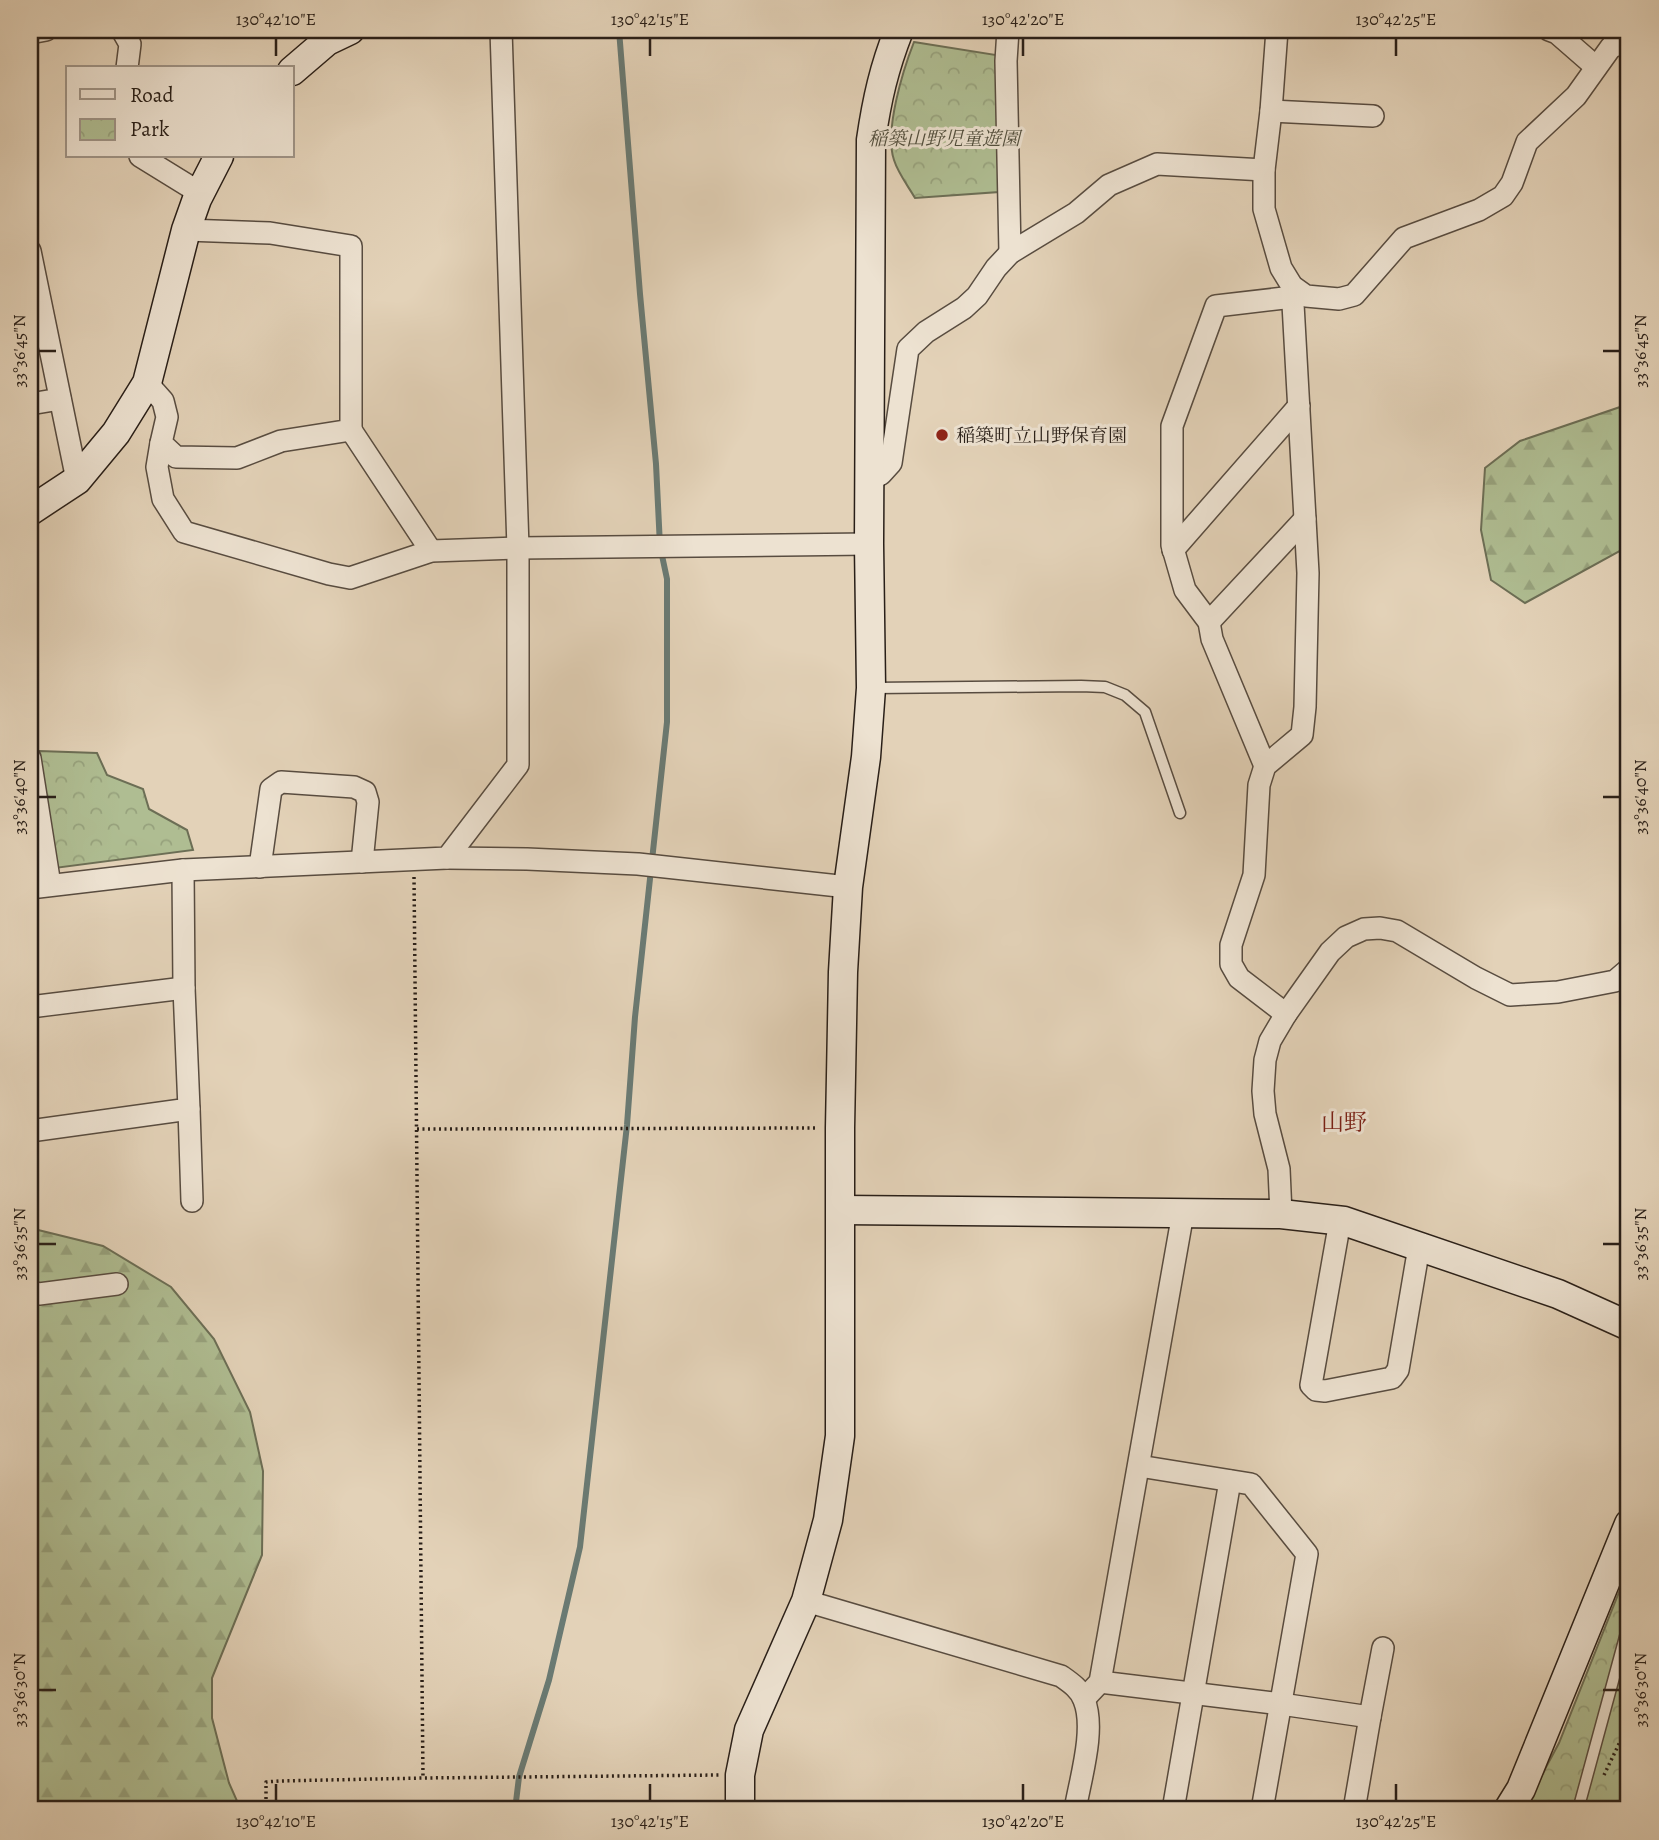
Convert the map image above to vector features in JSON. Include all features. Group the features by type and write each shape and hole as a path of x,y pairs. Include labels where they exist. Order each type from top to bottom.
{"street":[{"path":"30,33 46,30"},
{"path":"122,30 130,44 127,66"},
{"path":"294,69 327,41 350,30"},
{"path":"447,858 519,765 518,548 501,30"},
{"path":"740,1810 740,1775 749,1730 806,1601 828,1520 840,1436 840,1128 844,972 848,887 866,757 871,688 869,480 872,140 877,98 900,30"},
{"path":"1008,30 1006,61 1010,253"},
{"path":"1277,30 1264,170 1264,209 1282,268 1293,292 1308,573 1305,707 1302,735 1265,766 1259,785 1254,875 1231,945 1231,964 1239,978 1286,1014"},
{"path":"1549,30 1557,33 1596,67"},
{"path":"1265,766 1212,639 1209,622 1185,590 1171,545 1172,426 1216,306 1293,292 1339,299 1354,295 1404,238 1479,210 1503,196 1512,183 1527,142 1576,96 1611,47 1629,41"},
{"path":"1271,111 1373,116"},
{"path":"143,158 200,193"},
{"path":"30,511 77,480 116,433 147,383 186,230 200,193 218,158"},
{"path":"869,480 881,474 891,463 908,349 926,332 964,308 977,296 1010,253 1076,214 1109,185 1157,164 1264,170"},
{"path":"186,230 270,233 352,246 351,430 430,551"},
{"path":"30,251 32,280 77,480"},
{"path":"147,383 163,401 167,417 157,467 163,499 184,532 329,574 350,578 430,551 869,544"},
{"path":"30,404 60,399"},
{"path":"1173,550 1299,406"},
{"path":"161,443 176,457 237,458 281,441 351,430"},
{"path":"1209,622 1305,519"},
{"path":"30,758 40,886 183,870 447,858 638,863 848,887"},
{"path":"260,867 271,789 281,782 354,787 365,792 368,802 362,862"},
{"path":"183,870 184,988 192,1201"},
{"path":"1282,1214 1279,1169 1265,1114 1265,1060 1270,1041 1286,1014 1330,952 1346,937 1364,929 1396,931 1510,995 1558,992 1615,981 1629,969"},
{"path":"30,1007 184,988"},
{"path":"30,1131 189,1109"},
{"path":"841,1210 1282,1214 1340,1221 1558,1294 1629,1326"},
{"path":"1084,1699 1100,1682 1183,1213"},
{"path":"1340,1221 1311,1385 1316,1390 1325,1391 1392,1378 1398,1370 1419,1247"},
{"path":"30,1292 38,1294 117,1284"},
{"path":"1139,1466 1251,1484 1307,1554 1262,1810"},
{"path":"1173,1810 1230,1481"},
{"path":"1508,1810 1521,1789 1629,1524"},
{"path":"806,1601 1061,1676 1076,1686 1084,1699 1088,1734 1075,1810"},
{"path":"1354,1810 1383,1648"},
{"path":"1100,1682 1370,1717"}],"lane":[{"path":"871,688 1081,686 1105,687 1125,695 1145,712 1180,813"},
{"path":"1578,1810 1629,1622"}],"path":[{"path":"414,860 423,1778"},
{"path":"416,1129 840,1128"},
{"path":"1583,1794 1601,1781 1629,1723"},
{"path":"266,1810 266,1782 740,1775"}],"green space":[{"name":"稲築山野児童遊園","path":"914,42 996,55 999,192 915,198 901,175 894,160 891,133 900,84"},
{"path":"1629,404 1629,546 1525,603 1491,580 1481,530 1485,468 1520,441"},
{"path":"39,751 97,753 107,775 143,789 149,809 187,830 193,850 55,868"},
{"path":"30,1228 103,1246 171,1287 214,1339 250,1412 263,1471 262,1555 212,1678 212,1718 229,1783 241,1810 30,1810"},
{"path":"1629,1567 1629,1810 1523,1810 1559,1743"}],"waterway":[{"path":"515,1810 519,1777 549,1680 580,1547 627,1125 635,1017 667,722 667,579 660,546 656,464 619,30"}],"place":[{"name":"稲築町立山野保育園","path":"942,435"}],"district":[{"name":"山野","path":"1344,1122"}]}
